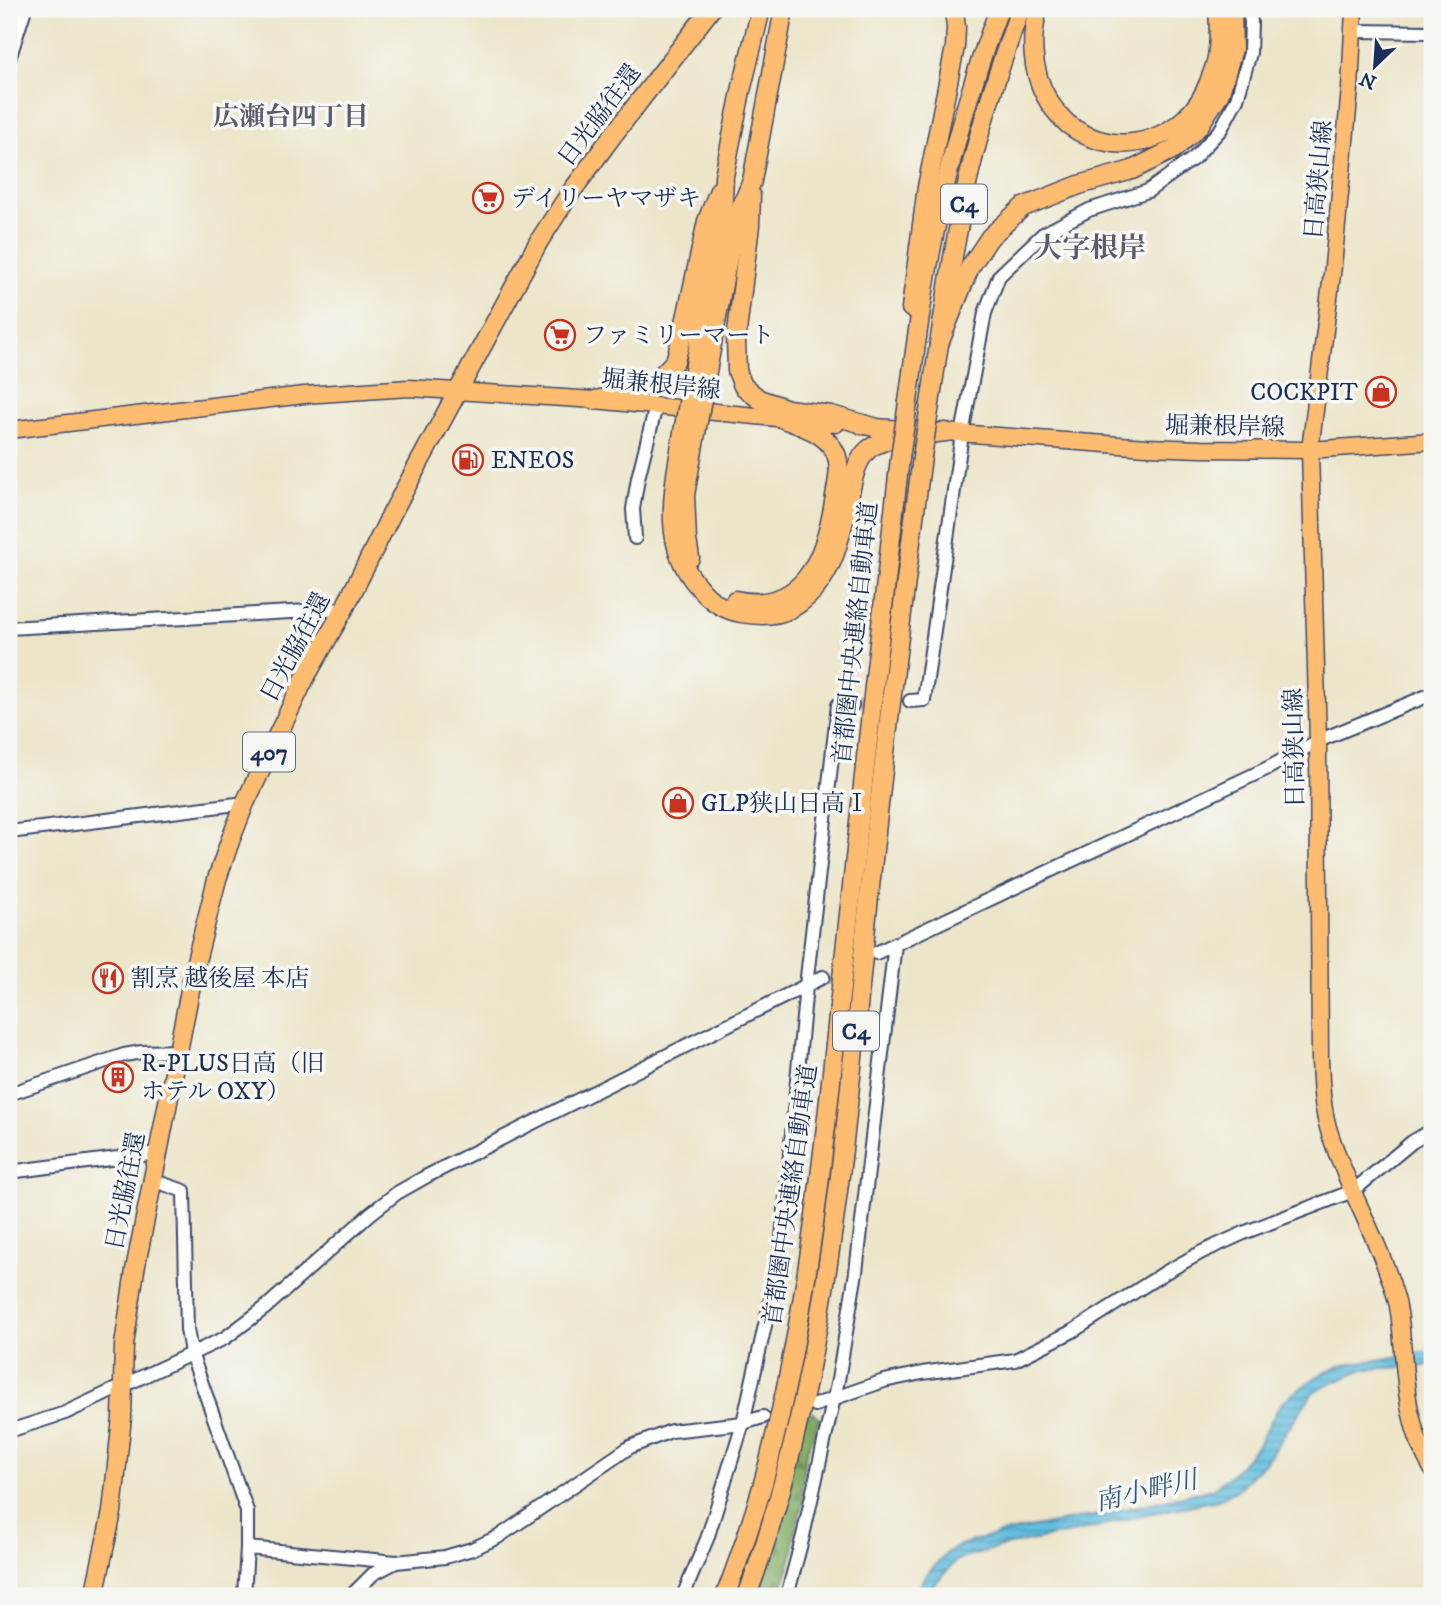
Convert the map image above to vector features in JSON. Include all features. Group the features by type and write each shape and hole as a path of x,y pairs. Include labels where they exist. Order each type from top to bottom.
{"highway":[{"path":"761,9 724,176 722,221 698,387 690,433 672,500 673,534 690,577 709,599 729,611 777,615 797,606 816,588 829,567 838,547 854,474 869,450 884,441 954,433"},
{"path":"784,9 752,181 750,225 736,340 737,371 743,386 759,399 788,409 831,415 874,427"},
{"path":"905,402 911,299 926,187 955,47 954,9"},
{"name":"C4","path":"905,402 941,203 969,97 999,9"},
{"name":"首都圏中央連絡自動車道","path":"747,1596 780,1498 817,1333 850,1094 897,643 939,344 971,166 1003,56 1020,9"},
{"path":"1038,9 1032,45 1035,71 1041,90 1053,108 1068,125 1091,138 1134,143 1172,130 1193,111 1204,96 1217,60 1220,33 1218,9"},
{"path":"939,344 970,267 990,237 1023,207 1132,170 1174,149 1198,127 1220,93 1233,49 1232,9"},
{"name":"日光脇往還","path":"94,1596 112,1512 124,1385 124,1345 157,1153 210,901 245,803 305,678 522,272 562,207 704,11"},
{"path":"595,400 630,393 653,384 675,361 707,221 724,176"},
{"path":"698,387 734,224 752,181"},
{"name":"首都圏中央連絡自動車道","path":"725,1596 775,1439 813,1232 905,402"},
{"path":"690,433 685,495 690,557 712,588 729,598 752,604 780,599 799,587 813,570 823,548 832,514 838,469 836,454 824,438 808,428 783,419"}],"main road":[{"name":"日高狭山線","path":"1354,9 1350,89 1333,266 1310,450 1318,741 1321,1088 1329,1132 1391,1278 1399,1314 1408,1406 1419,1443 1432,1469"},
{"name":"堀兼根岸線","path":"9,430 304,395 409,388 595,400 874,427 1147,447 1310,450 1432,441"}],"street":[{"path":"9,60 24,9"},
{"path":"910,701 924,701 954,433 985,313 999,276 1043,234 1089,210 1149,191 1194,158 1222,129 1237,99 1250,53 1251,20 1248,9"},
{"path":"1353,31 1432,32"},
{"path":"635,538 633,509 656,406"},
{"path":"9,628 344,609"},
{"path":"876,953 1268,768 1318,741 1432,694"},
{"path":"683,1596 707,1539 743,1423 780,1259 806,986 838,705 852,705"},
{"path":"9,832 245,803"},
{"path":"787,1596 838,1380 856,1272 895,944"},
{"path":"9,1431 65,1413 225,1338 265,1308 397,1193 823,977"},
{"path":"9,1094 124,1055 179,1051"},
{"path":"815,1405 884,1381 1015,1360 1073,1331 1202,1252 1353,1191 1412,1142 1432,1130"},
{"path":"9,1172 157,1153"},
{"path":"152,1180 184,1191 187,1329 191,1353 247,1511 244,1596"},
{"path":"247,1548 396,1562 444,1557 498,1538 631,1447 671,1432 743,1423 763,1417"},
{"path":"351,1596 373,1574 396,1562"}],"green space":[{"path":"813,1412 820,1418 806,1454 802,1488 804,1499 785,1580 775,1596 754,1596 801,1422"}],"water":[{"path":"1432,1351 1432,1363 1426,1366 1363,1369 1313,1392 1267,1460 1237,1490 1218,1500 1004,1546 957,1560 923,1596 913,1596 928,1573 948,1552 963,1544 1213,1489 1234,1472 1258,1445 1281,1403 1316,1377 1339,1366"}],"tunnel":[{"path":"852,705 910,701"}],"place":[{"name":"デイリーヤマザキ","path":"488,198"},
{"name":"ファミリーマート","path":"560,335"},
{"name":"COCKPIT","path":"1381,392"},
{"name":"ENEOS","path":"468,460"},
{"name":"GLP狭山日高Ⅰ","path":"678,803"},
{"name":"割烹 越後屋 本店","path":"108,978"},
{"name":"R-PLUS日高（旧 ホテル OXY）","path":"118,1077"}],"district":[{"name":"広瀬台四丁目","path":"291,116"},
{"name":"大字根岸","path":"1090,247"}],"water label":[{"name":"南小畔川","path":"1146,1490"}]}
